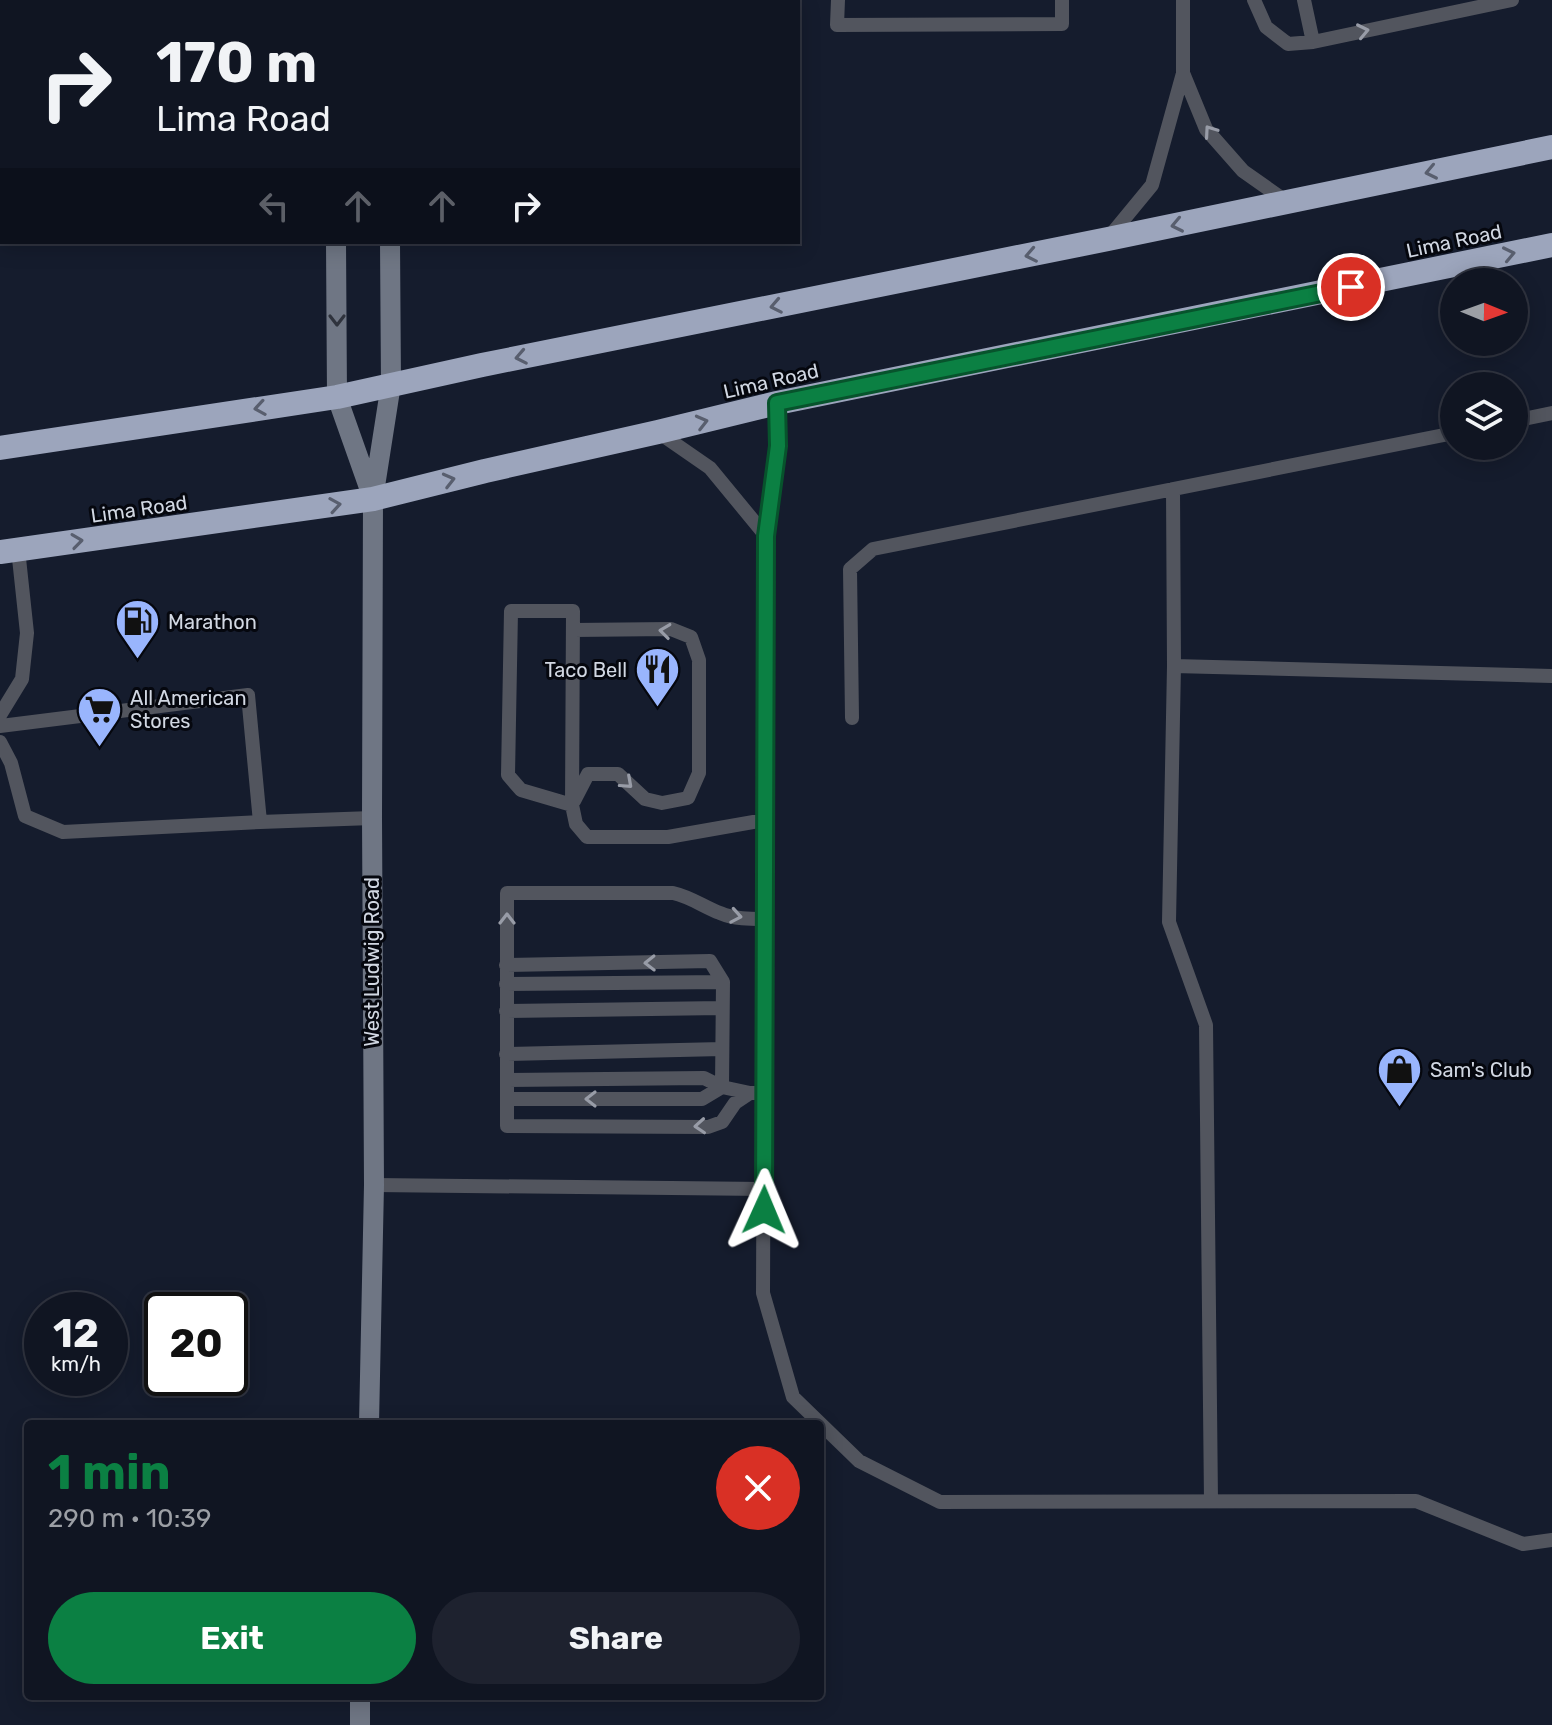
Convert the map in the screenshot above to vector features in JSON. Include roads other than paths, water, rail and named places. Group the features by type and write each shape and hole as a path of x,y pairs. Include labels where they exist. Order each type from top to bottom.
{"highway":[{"path":"0,448 337,397 1552,147"},
{"name":"Lima Road","path":"9,551 373,499 777,403 1552,245"}],"main road":[{"name":"West Ludwig Road","path":"336,244 337,397 373,499"},
{"name":"West Ludwig Road","path":"369,1420 374,1185 373,499 391,384 390,244"},
{"path":"360,1700 360,1725"}],"lane":[{"path":"838,0 837,25 1062,24 1062,0"},
{"path":"1108,239 1152,185 1183,73 1183,0"},
{"path":"1254,0 1266,27 1288,44 1313,42 1512,0"},
{"path":"1304,0 1313,42"},
{"path":"1183,73 1206,129 1243,171 1287,202"},
{"path":"777,403 778,446 766,536 765,919 757,1093 764,1189 763,1293 793,1397 817,1420"},
{"path":"1528,418 1552,413"},
{"path":"658,432 710,468 766,536"},
{"path":"852,718 850,569 873,549 1440,436"},
{"path":"1173,489 1174,666 1169,922 1206,1025 1211,1501"},
{"path":"0,715 22,679 27,633 9,551"},
{"path":"572,805 521,790 508,775 511,611 573,611 572,805 576,824 587,837 668,837 765,820"},
{"path":"572,805 588,774 618,774 645,799 662,803 688,798 699,773 699,660 691,637 671,629 573,630"},
{"path":"1174,666 1552,676"},
{"path":"0,726 248,695 260,822"},
{"path":"0,742 11,763 25,816 63,832 372,818"},
{"path":"757,1093 735,1103 722,1122 708,1127 507,1126 507,893 673,893 689,896 722,914 765,919"},
{"path":"506,965 710,961 723,982 722,1087"},
{"path":"506,984 723,982"},
{"path":"506,1011 722,1008"},
{"path":"506,1054 722,1049"},
{"path":"507,1080 704,1078 722,1087 757,1093"},
{"path":"507,1099 702,1099 722,1087"},
{"path":"374,1185 764,1189"},
{"path":"824,1427 859,1461 940,1502 1416,1501 1523,1544 1552,1540"}],"place":[{"name":"Marathon","path":"137,661"},
{"name":"Taco Bell","path":"658,709"},
{"name":"All American Stores","path":"99,748"},
{"name":"Sam's Club","path":"1399,1109"}]}
